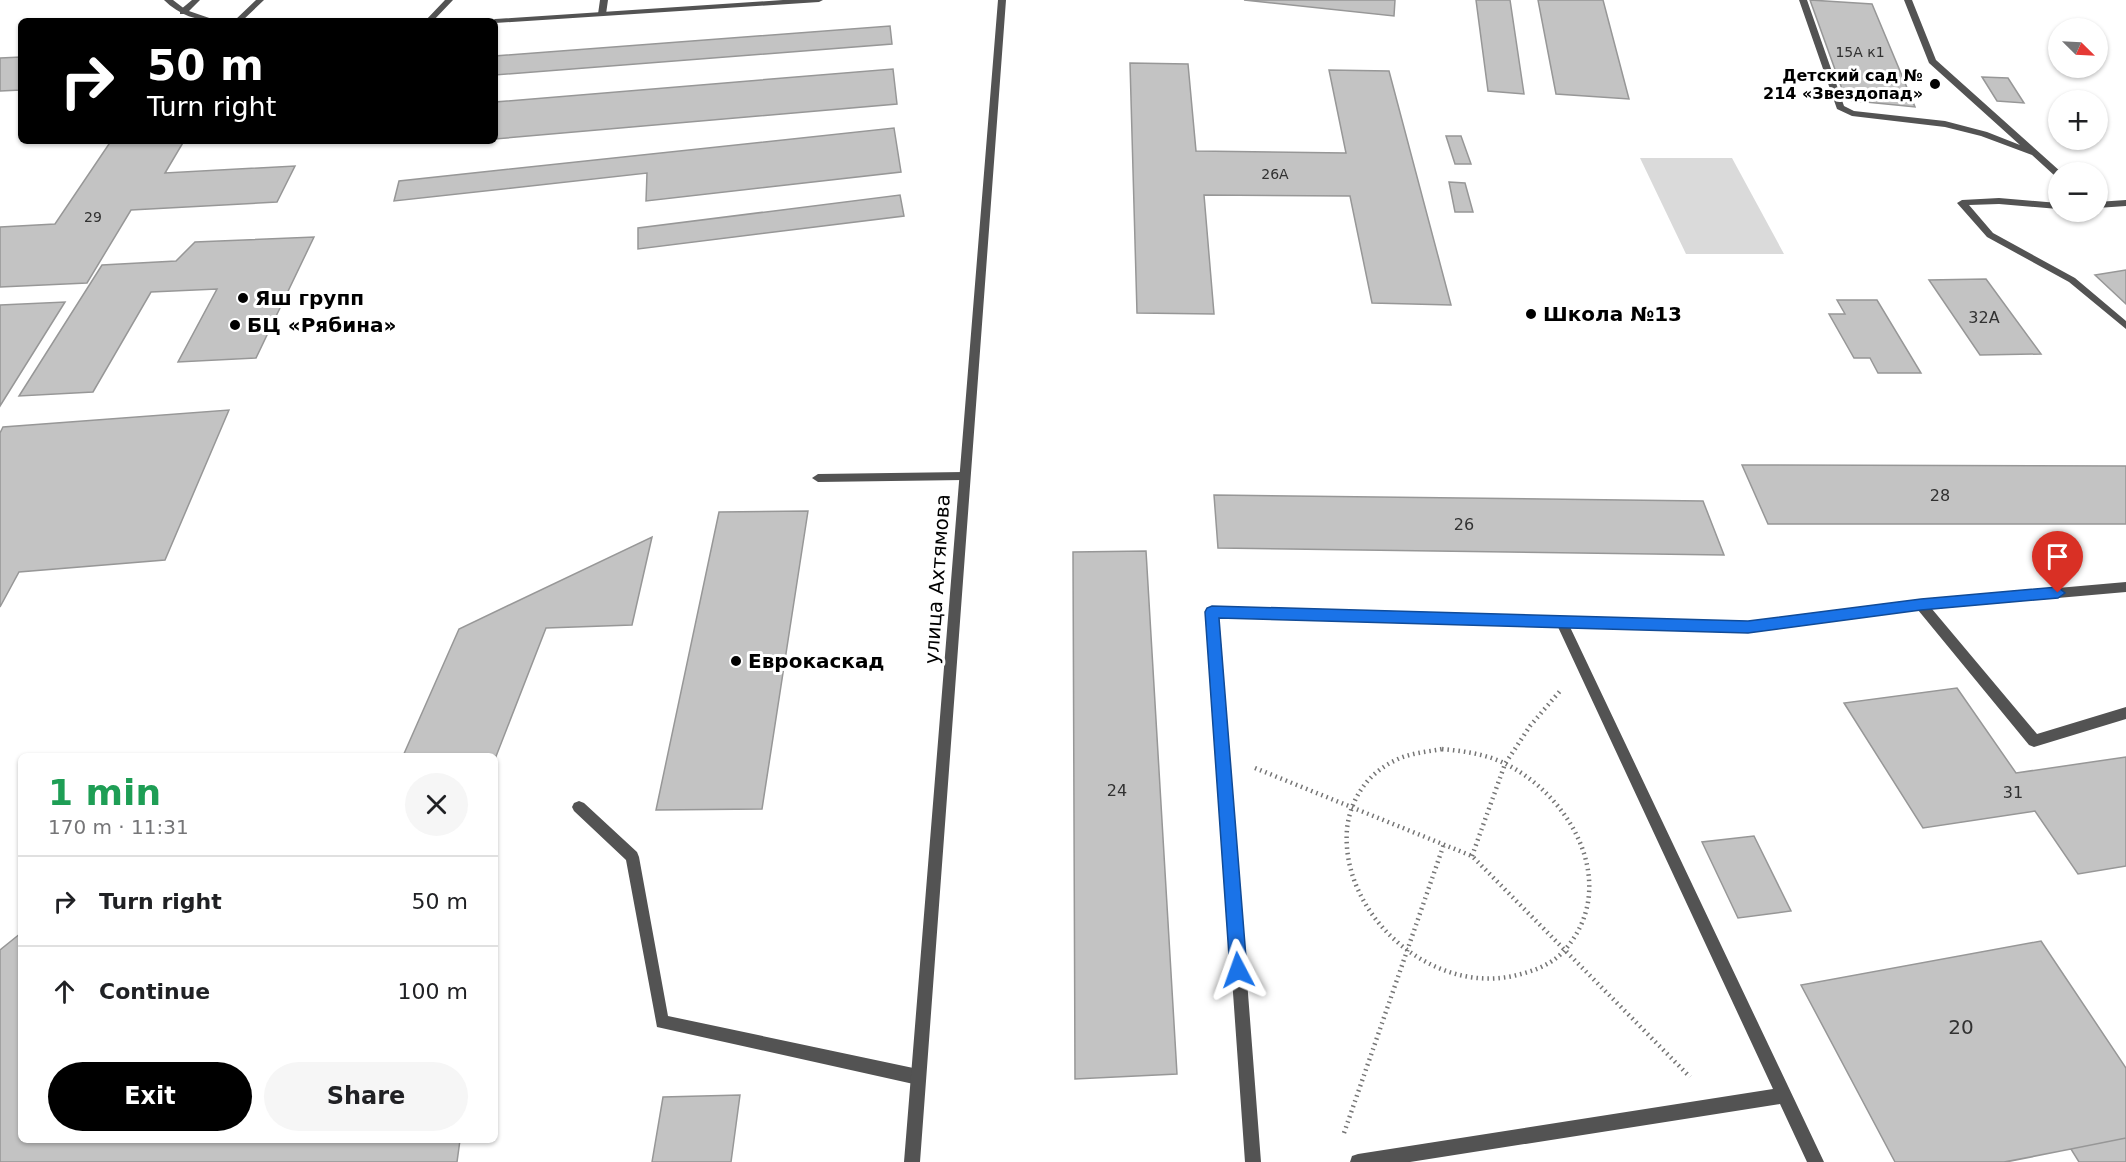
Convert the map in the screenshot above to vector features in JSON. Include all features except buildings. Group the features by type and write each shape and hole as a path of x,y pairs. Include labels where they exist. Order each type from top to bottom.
{"street":[{"path":"168,0 183,12 203,18"},
{"path":"183,12 196,0"},
{"path":"241,18 260,0"},
{"path":"432,18 449,0"},
{"path":"602,14 604,0"},
{"path":"498,21 819,0"},
{"name":"улица Ахтямова","path":"912,1162 1002,0"},
{"path":"1803,0 1840,107 1852,113 1945,124 1984,134 2034,153"},
{"path":"1908,0 1932,61 2048,165"},
{"path":"2048,205 1999,201 1962,203 1990,235 2072,280 2126,326"},
{"path":"2108,204 2126,203"},
{"path":"818,478 964,476"},
{"path":"1253,1162 1212,612 1748,627 1921,604 2126,587"},
{"path":"1921,604 2034,741 2126,713"},
{"path":"1561,621 1816,1162"},
{"path":"579,807 632,857 662,1022 918,1077"},
{"path":"1358,1162 1784,1095"}],"path":[{"path":"1472,856 1505,764 1530,726 1559,692 1586,675"},
{"path":"1442,749 1453,750 1474,753 1505,764 1539,785 1566,814 1585,850 1591,886 1584,921 1565,951 1541,968 1509,977 1475,978 1441,969 1408,951 1380,927 1360,898 1347,867 1344,835 1351,807 1365,783 1386,765 1412,753 1442,749"},
{"path":"1222,755 1472,856 1718,1106"},
{"path":"1342,1140 1444,844"}],"shaded area":[{"path":"1640,158 1732,158 1784,254 1686,254"}],"place":[{"name":"Детский сад № 214 «Звездопад»","path":"1935,84"},
{"name":"Яш групп","path":"243,298"},
{"name":"Школа №13","path":"1531,314"},
{"name":"БЦ «Рябина»","path":"235,325"},
{"name":"Еврокаскад","path":"736,661"}],"route":[{"path":"1238,970 1212,612 1748,627 1921,604 2058,593"}]}
